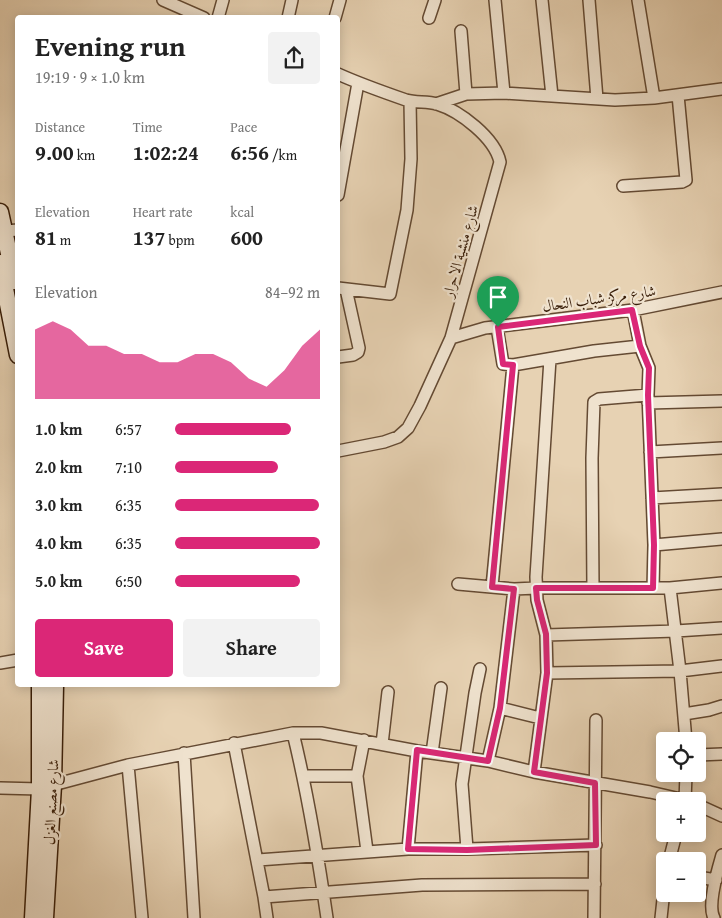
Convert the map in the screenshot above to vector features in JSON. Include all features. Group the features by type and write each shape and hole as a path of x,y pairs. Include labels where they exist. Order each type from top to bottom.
{"street":[{"path":"219,15 223,0"},
{"path":"289,15 292,0"},
{"path":"336,15 340,0"},
{"path":"429,18 435,0"},
{"path":"495,0 504,93"},
{"path":"542,0 552,96"},
{"path":"589,0 598,100"},
{"path":"638,0 654,98"},
{"path":"175,6 197,15"},
{"path":"461,31 466,94"},
{"path":"340,75 410,101 436,104 466,94 504,93 598,100 654,98 722,89"},
{"path":"340,184 358,83"},
{"path":"623,186 682,182 686,180 678,95"},
{"path":"340,357 353,355 358,352 359,348 342,288 390,294 407,210 411,159 410,101"},
{"name":"شارع منشية الاحرار","path":"340,451 384,442 398,437 408,428 432,384 451,338 500,162 494,146 482,133 453,111 436,104"},
{"path":"0,212 11,230 15,266"},
{"path":"0,263 15,339"},
{"name":"شارع مركز شباب النحال","path":"451,338 474,330 632,310 722,292"},
{"path":"632,310 640,346 649,368 648,399 654,545 653,588"},
{"path":"498,327 503,364 513,365 594,351 640,346"},
{"path":"534,772 547,673 546,634 537,600 536,588 550,359"},
{"path":"492,587 513,365"},
{"path":"593,588 592,458 594,402 599,398 722,400"},
{"path":"650,452 722,448"},
{"path":"652,498 722,494"},
{"path":"654,545 722,539"},
{"path":"458,584 514,589 670,588 722,583"},
{"path":"670,588 685,732"},
{"path":"488,761 500,708 514,589"},
{"path":"546,634 722,628"},
{"path":"0,663 15,660"},
{"path":"547,673 680,671 722,666"},
{"path":"467,850 462,797 465,757 480,669"},
{"name":"شارع مصنع الغزل","path":"40,687 46,787 45,918"},
{"name":"شارع مصنع الغزل","path":"33,918 55,687"},
{"path":"432,753 441,688"},
{"path":"382,744 388,692"},
{"path":"684,714 722,706"},
{"path":"500,708 540,718"},
{"path":"594,918 596,720"},
{"path":"0,788 46,787 128,765 234,743 293,733 321,733 488,761 534,772 656,794"},
{"path":"293,733 304,776 319,856 327,918"},
{"path":"364,740 357,776 368,852"},
{"path":"234,743 258,860 267,918"},
{"path":"408,849 417,750"},
{"path":"184,753 194,918"},
{"path":"706,755 722,754"},
{"path":"128,765 142,918"},
{"path":"304,776 357,776"},
{"path":"706,809 722,816"},
{"path":"258,860 408,849 467,850 596,845"},
{"path":"714,918 712,914 712,898 722,854"},
{"path":"706,878 716,880"},
{"path":"264,897 422,886 595,884"},
{"path":"661,918 663,902"}],"route":[{"path":"632,310 640,346 649,368 648,395 654,545 653,588 536,588 537,600 546,634 547,673 534,772 595,783 596,845 467,850 408,849 417,750 488,761 500,708 514,589 492,587 513,365 503,364 498,327 632,310"}]}
